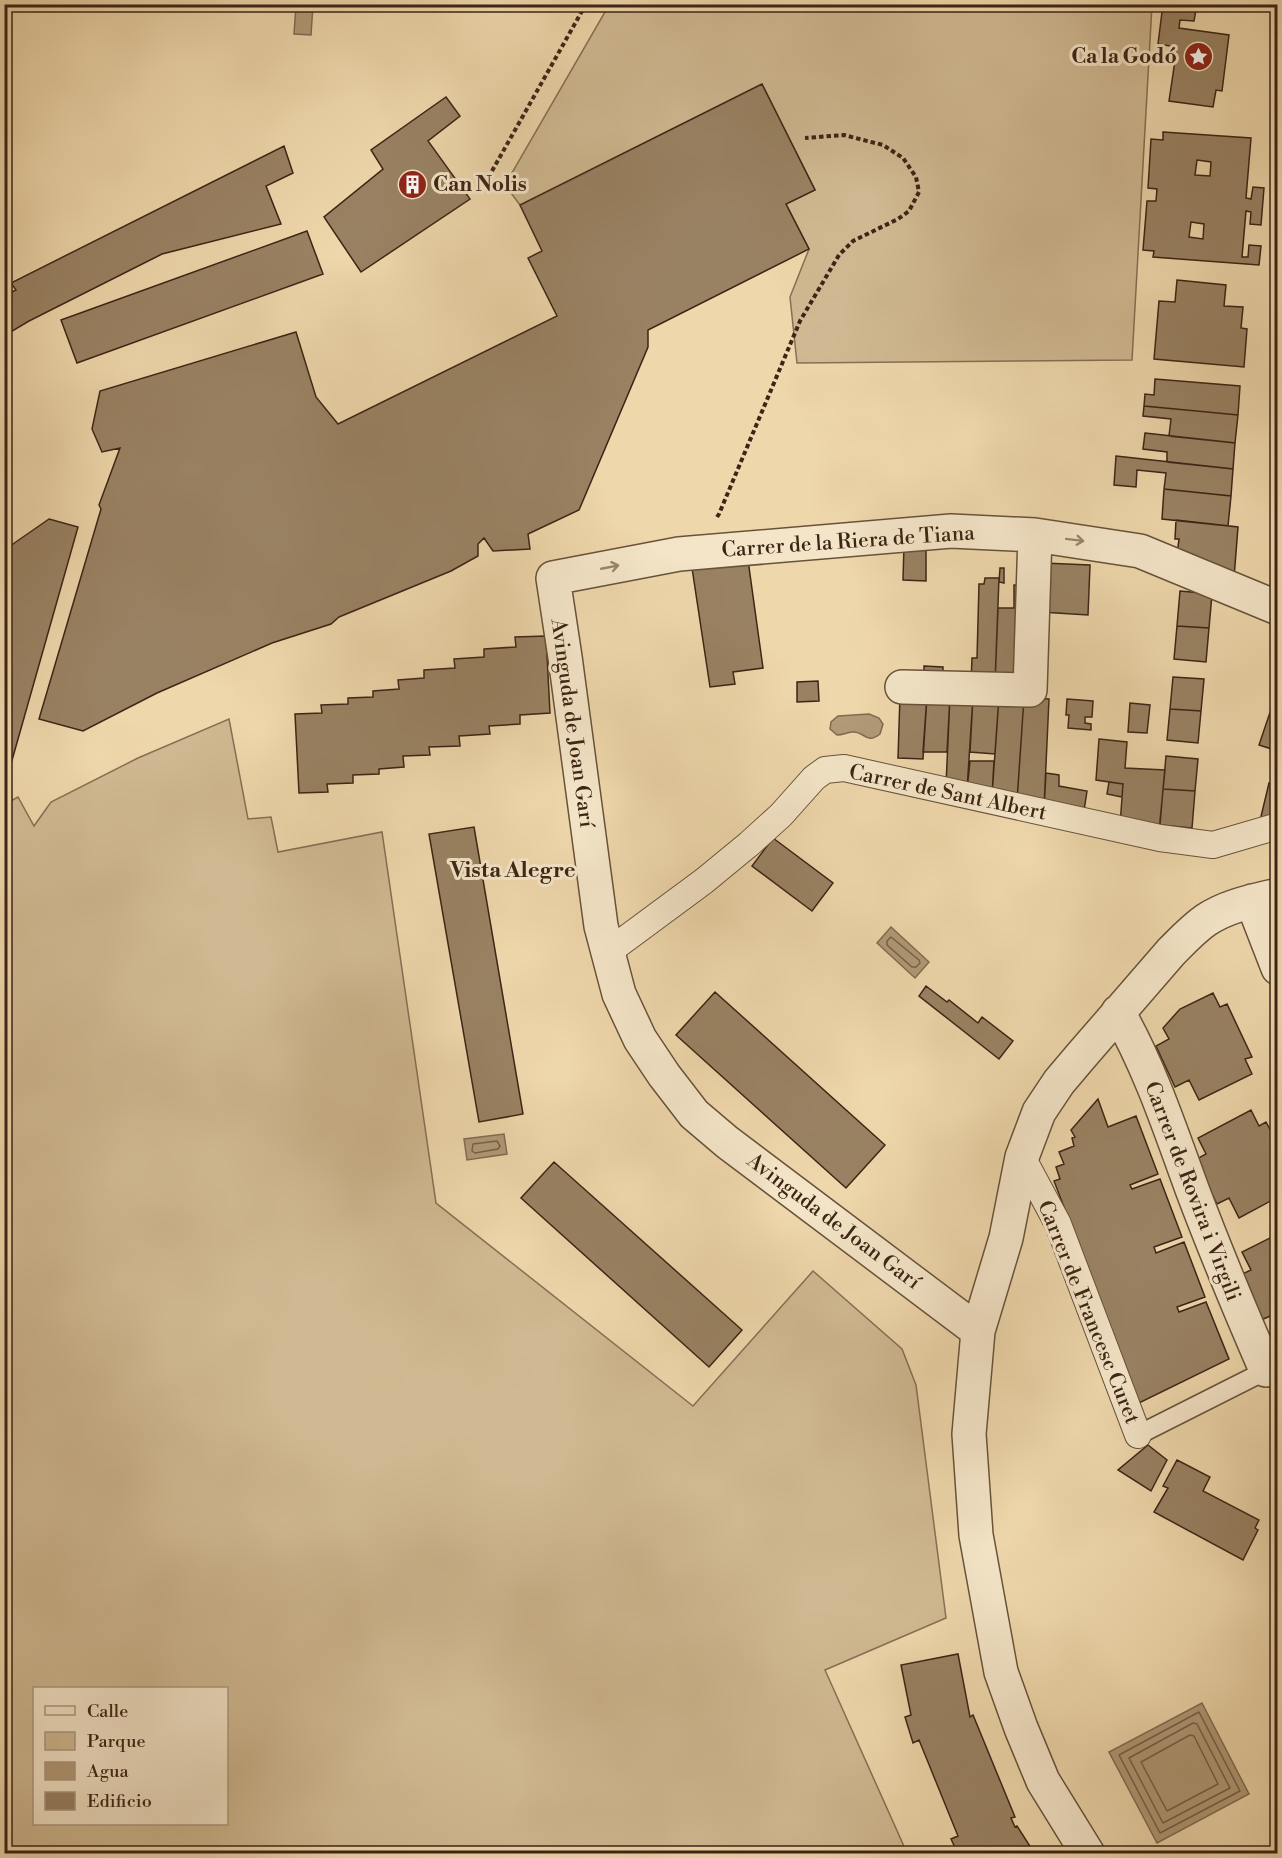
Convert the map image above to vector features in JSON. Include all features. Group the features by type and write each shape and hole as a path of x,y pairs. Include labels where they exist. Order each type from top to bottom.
{"street":[{"name":"Carrer de la Riera de Tiana","path":"553,579 679,554 951,531 1035,536 1140,551 1278,608"},
{"path":"902,687 1030,690 1035,536"},
{"name":"Avinguda de Joan Garí","path":"553,579 601,926 619,994 640,1039 694,1114 727,1142 978,1331"},
{"name":"Carrer de Sant Albert","path":"608,952 704,881 749,844 781,815 814,778 825,770 844,768 1114,829 1214,845 1278,826"},
{"path":"1088,1854 1043,1781 1001,1672 976,1535 969,1434 978,1331 1006,1238 1022,1157 1039,1112 1059,1082 1118,1012 1189,934 1206,920 1221,912 1265,898 1278,968"},
{"name":"Carrer de Rovira i Virgili","path":"1118,1012 1133,1038 1160,1102 1222,1267 1272,1368"},
{"name":"Carrer de Francesc Curet","path":"1022,1157 1058,1224 1138,1435"}],"lane":[{"path":"1138,1435 1272,1368"}],"path":[{"path":"492,171 586,4"},
{"path":"710,522 719,514 800,321 838,255 853,241 898,219 909,211 919,192 916,177 903,158 883,145 843,135 805,138"}],"green space":[{"path":"609,5 1152,5 1132,360 797,363 790,297 809,249 786,204 815,190 762,84 520,205 505,185"},
{"path":"229,719 248,819 271,817 278,852 382,832 436,1203 693,1406 813,1271 902,1349 916,1385 946,1618 825,1670 907,1853 5,1853 5,804 18,797 34,826 51,802 138,758"}],"water":[{"path":"296,5 313,5 311,35 294,34"},
{"path":"869,714 879,718 883,724 880,734 875,737 868,738 856,732 837,735 830,729 831,722 838,716"},
{"path":"891,927 929,962 915,978 877,943"},
{"path":"504,1134 507,1154 467,1160 464,1139"},
{"path":"1202,1703 1249,1794 1157,1843 1109,1752"}],"building":[{"path":"1163,4 1197,4 1194,21 1180,20 1179,28 1229,35 1222,91 1216,90 1213,107 1169,101 1177,47 1158,44"},
{"path":"762,84 815,190 786,204 809,249 648,330 648,347 579,510 528,534 530,549 493,551 484,538 478,544 478,556 451,571 339,617 331,624 272,643 157,693 83,731 39,719 101,509 99,505 120,448 102,452 92,429 100,391 296,332 316,397 338,424 557,316 528,258 542,251 520,205"},
{"name":"Can Nolis","path":"446,97 460,116 428,141 470,199 361,272 324,217 383,169 371,150"},
{"path":"1163,132 1251,138 1246,198 1251,199 1253,187 1264,188 1261,225 1250,224 1251,212 1246,211 1242,257 1248,257 1249,245 1261,246 1259,265 1153,257 1154,251 1143,250 1147,201 1156,201 1157,189 1148,188 1151,139 1163,140","holes":["1197,160 1211,162 1210,176 1195,175","1191,222 1204,224 1203,239 1189,237"]},
{"path":"284,146 293,173 266,186 281,224 162,254 4,336 4,296 16,290 11,283"},
{"path":"307,231 323,274 77,363 61,320"},
{"path":"1177,280 1226,285 1224,306 1243,307 1241,328 1247,329 1244,367 1154,359 1159,301 1175,302"},
{"path":"1155,379 1240,386 1238,415 1144,406 1145,394 1154,395"},
{"path":"1144,406 1238,415 1235,443 1169,436 1171,419 1143,416"},
{"path":"1145,433 1235,443 1233,469 1167,462 1167,452 1143,449"},
{"path":"1116,456 1233,469 1231,496 1164,489 1166,473 1137,470 1136,487 1114,485"},
{"path":"1164,489 1231,496 1228,526 1162,519"},
{"path":"49,519 78,527 7,778 4,778 4,553"},
{"path":"1176,520 1238,527 1234,578 1177,555 1179,539 1175,539"},
{"path":"926,544 926,581 903,580 904,545"},
{"path":"748,560 763,668 733,672 735,684 710,687 692,568"},
{"path":"1043,563 1090,565 1088,615 1041,612"},
{"path":"1000,568 1004,568 1004,583 999,582"},
{"path":"985,578 999,578 995,683 971,683 972,658 977,658 979,584 984,584"},
{"path":"1014,585 1019,585 1019,684 995,683 998,608 1014,608"},
{"path":"1180,591 1212,594 1209,628 1177,626"},
{"path":"1177,626 1209,628 1206,662 1174,659"},
{"path":"546,636 550,713 520,715 520,724 489,726 490,734 459,736 460,746 429,747 430,755 403,756 404,767 379,769 379,774 353,775 353,783 327,784 328,792 299,793 295,714 322,713 321,705 348,704 348,698 373,697 373,691 399,689 398,680 424,678 424,670 455,668 454,659 484,657 484,649 516,647 515,637"},
{"path":"924,666 943,667 943,682 924,681"},
{"path":"1173,677 1204,679 1201,711 1170,709"},
{"path":"818,681 819,701 797,702 797,682"},
{"path":"1278,689 1278,751 1259,745"},
{"path":"900,696 927,696 923,759 898,758"},
{"path":"927,696 950,696 947,752 923,752"},
{"path":"950,696 973,697 967,790 946,785"},
{"path":"973,697 999,697 995,754 970,752"},
{"path":"999,697 1024,698 1017,801 992,795"},
{"path":"1024,698 1049,699 1044,808 1017,801"},
{"path":"1067,699 1093,701 1092,717 1085,717 1085,723 1091,724 1091,730 1068,728"},
{"path":"1130,703 1150,705 1147,733 1128,732"},
{"path":"1170,709 1201,711 1198,743 1167,740"},
{"path":"1099,739 1127,742 1125,768 1165,770 1159,831 1120,825 1123,784 1096,780"},
{"path":"1166,756 1198,759 1195,791 1163,789"},
{"path":"970,761 994,761 992,795 967,790"},
{"path":"1046,773 1059,775 1059,786 1087,791 1083,817 1044,808"},
{"path":"1109,782 1123,784 1122,797 1107,794"},
{"path":"1269,783 1278,786 1278,820 1259,825"},
{"path":"1163,789 1195,791 1192,828 1160,825"},
{"path":"474,827 523,1114 479,1122 429,834"},
{"path":"773,838 833,883 812,911 752,866"},
{"path":"926,986 947,1002 949,1000 978,1023 982,1017 1013,1041 999,1059 919,996"},
{"path":"715,992 885,1145 846,1188 676,1035"},
{"path":"1213,993 1220,1007 1227,1004 1252,1057 1245,1059 1252,1074 1199,1100 1189,1080 1175,1087 1156,1046 1169,1039 1163,1028 1180,1009"},
{"path":"1098,1099 1108,1127 1136,1116 1158,1174 1130,1185 1132,1189 1160,1179 1182,1237 1154,1247 1156,1253 1184,1242 1205,1297 1177,1307 1179,1312 1206,1302 1229,1359 1139,1403 1054,1181 1060,1179 1056,1167 1064,1164 1059,1152 1074,1146 1072,1138 1075,1137 1071,1130"},
{"path":"1251,1110 1259,1126 1266,1122 1278,1144 1278,1197 1239,1218 1229,1198 1217,1204 1195,1160 1206,1154 1198,1138"},
{"path":"554,1162 742,1330 709,1367 521,1198"},
{"path":"1278,1234 1278,1325 1273,1315 1261,1320 1238,1276 1251,1270 1242,1252"},
{"path":"1148,1445 1167,1460 1151,1491 1118,1470"},
{"path":"1177,1460 1210,1477 1203,1491 1259,1520 1255,1528 1258,1530 1243,1560 1154,1512 1168,1488 1163,1486"},
{"path":"958,1654 970,1717 973,1715 1015,1817 1011,1818 1015,1827 1017,1826 1035,1854 958,1854 951,1839 958,1836 919,1740 913,1743 905,1717 911,1715 901,1665"}],"place":[{"name":"Ca la Godó","path":"1198,56"},
{"name":"Can Nolis","path":"412,184"}],"district":[{"name":"Vista Alegre","path":"513,869"}]}
